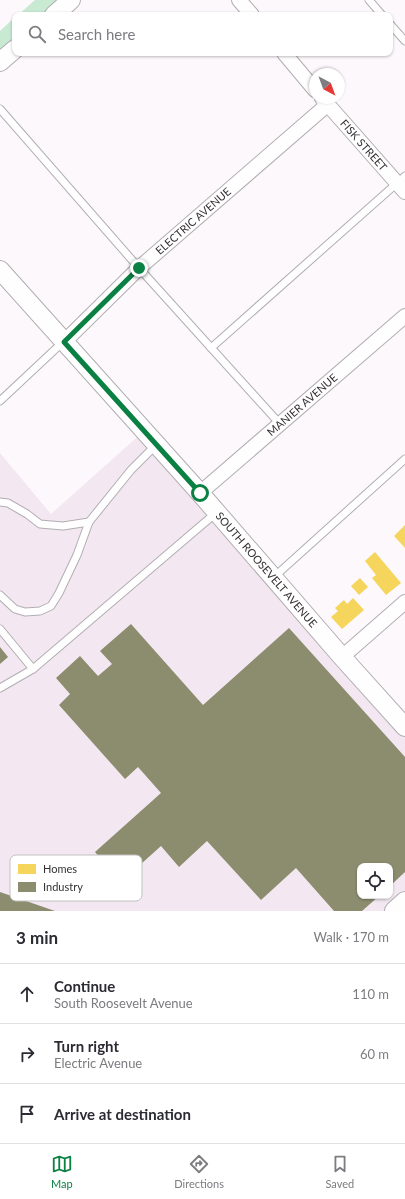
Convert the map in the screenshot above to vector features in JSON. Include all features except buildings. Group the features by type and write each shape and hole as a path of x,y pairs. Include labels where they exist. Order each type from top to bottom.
{"street":[{"path":"57,12 71,0"},
{"path":"239,0 249,12"},
{"path":"0,62 12,52"},
{"path":"287,56 309,83"},
{"name":"ELECTRIC AVENUE","path":"64,342 139,268 322,104"},
{"name":"FISK STREET","path":"328,104 402,184"},
{"name":"SOUTH ROOSEVELT AVENUE","path":"0,270 217,512 342,657 405,727"},
{"name":"MANIER AVENUE","path":"200,493 405,316"},
{"path":"342,657 405,602"},
{"path":"394,911 405,901"}],"lane":[{"path":"369,0 379,12"},
{"path":"393,28 405,42"},
{"path":"0,109 139,268 280,424"},
{"path":"211,348 402,184"},
{"path":"0,401 64,342"},
{"path":"0,595 15,609 25,612 40,611 50,606 59,593 76,556 89,522 131,470 157,445"},
{"path":"273,577 405,459"},
{"path":"0,502 8,503 27,514 40,524 63,526 89,522"},
{"path":"0,688 34,668 217,512"},
{"path":"0,629 34,668"}],"shaded area":[{"path":"144,431 405,727 405,901 394,911 0,911 0,453 51,514"}],"green space":[{"path":"35,0 71,0 57,12 21,12"},
{"path":"12,20 12,52 0,62 0,31"}],"route":[{"path":"139,268 64,342 200,493"}]}
